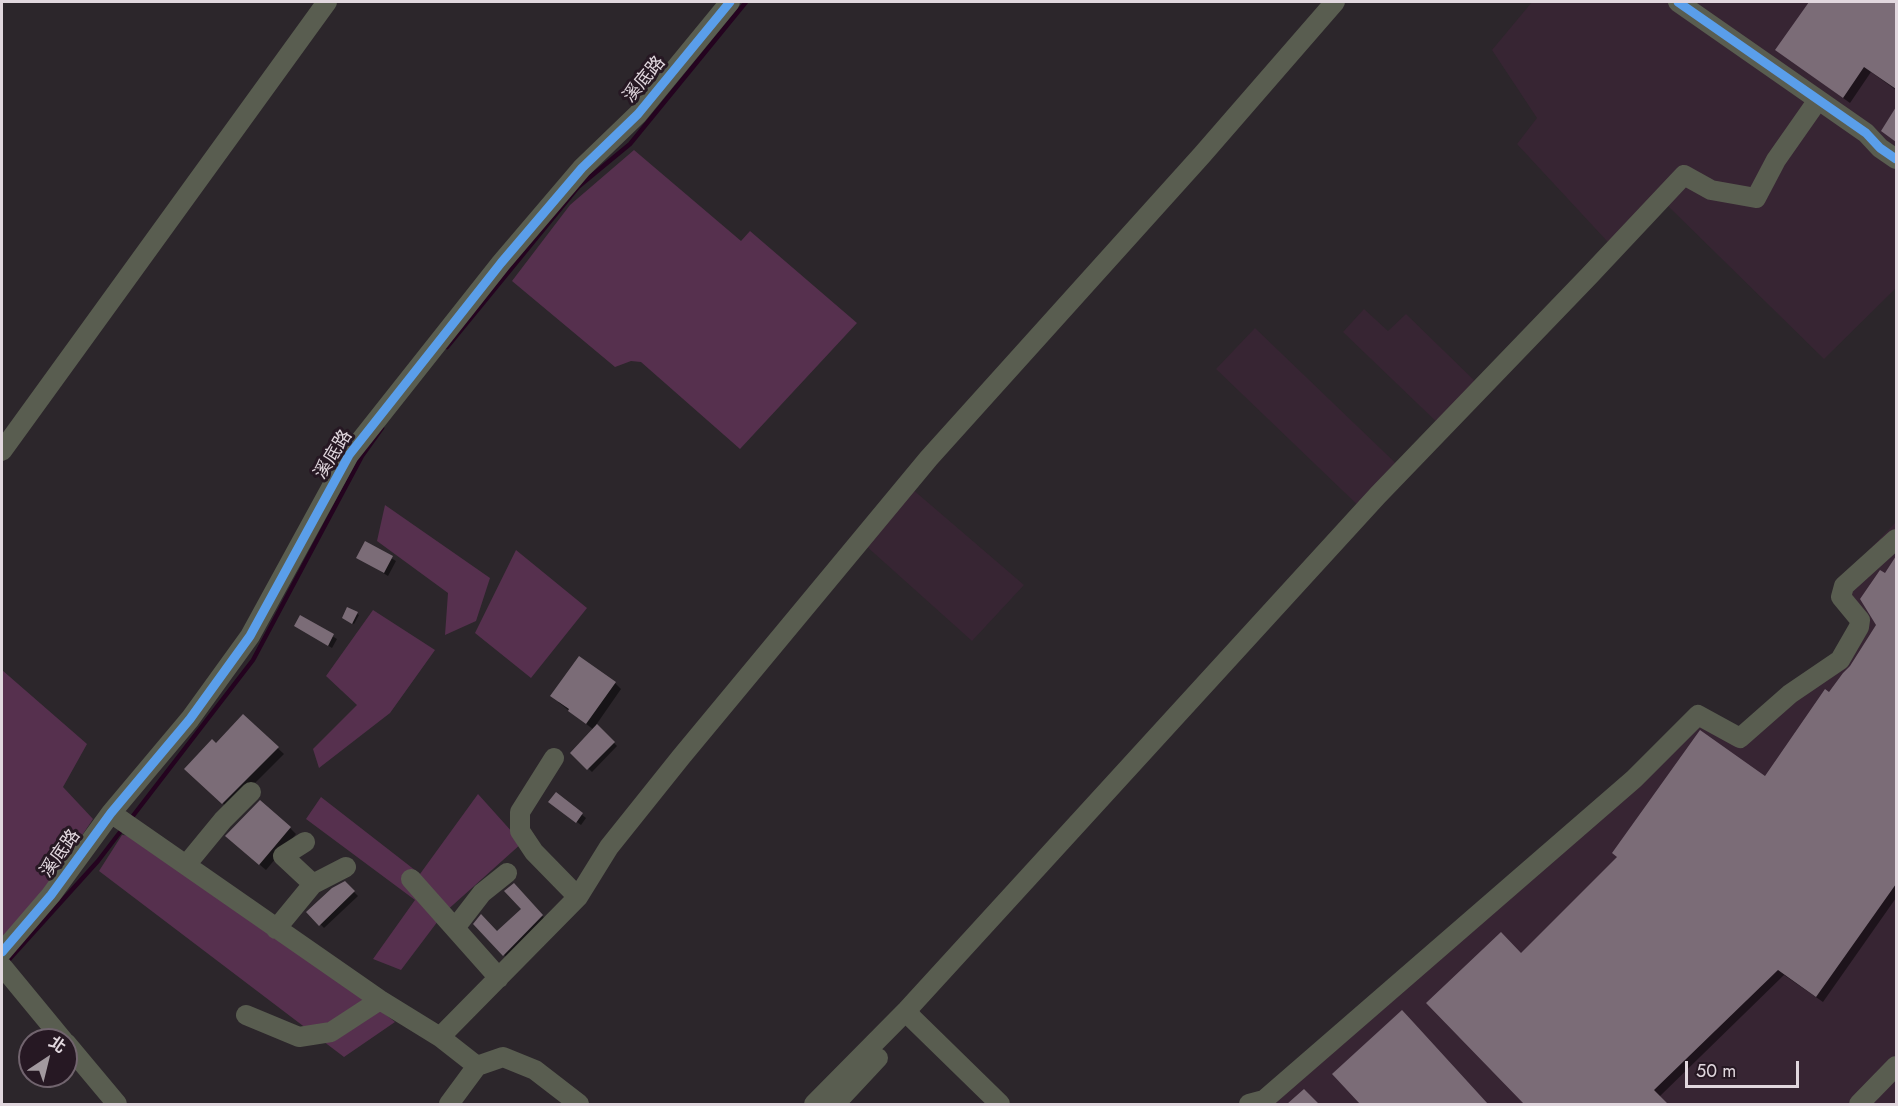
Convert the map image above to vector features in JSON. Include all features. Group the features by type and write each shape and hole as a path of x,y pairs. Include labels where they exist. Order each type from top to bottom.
{"street":[{"path":"2,451 327,2"},
{"name":"溪底路","path":"3,963 111,813 190,719 250,636 350,455 501,263 582,168 638,114 730,2"},
{"path":"440,1037 578,897 609,847 659,784 929,458 1202,155 1335,2"},
{"path":"1678,2 1866,133 1896,159"},
{"path":"835,1104 910,1015 1378,495 1684,175 1711,190 1756,198 1776,160 1818,100"},
{"path":"1249,1104 1264,1100 1634,779 1698,715 1740,738 1790,694 1840,660 1859,627 1860,620 1841,597 1844,586 1896,539"},
{"path":"554,758 520,812 520,831 534,852 578,897"},
{"path":"186,865 223,820 251,792"},
{"path":"111,813 380,1000 440,1037 477,1066"},
{"path":"305,842 283,856 313,884"},
{"path":"276,929 313,884 346,867"},
{"path":"455,928 482,893 507,873"},
{"path":"411,879 498,978"},
{"path":"3,963 54,1028"},
{"path":"246,1015 299,1037 331,1032 380,1000"},
{"path":"814,1104 910,1015"},
{"path":"910,1015 1000,1104"},
{"path":"448,1104 477,1066 503,1057 535,1070 579,1104"},
{"path":"78,1058 117,1104"},
{"path":"1859,1104 1896,1066"}],"shaded area":[{"path":"1532,2 1896,2 1896,288 1824,359 1667,205 1619,254 1517,144 1537,118 1492,50"},
{"path":"634,150 741,241 750,231 857,323 740,449 641,362 631,361 615,367 512,281 570,205"},
{"path":"1364,309 1388,331 1406,314 1480,386 1445,430 1343,332"},
{"path":"1255,328 1408,475 1367,514 1216,369"},
{"path":"911,488 1024,585 972,641 865,545"},
{"path":"385,505 490,578 476,621 445,635 448,593 377,541"},
{"path":"1896,522 1896,1104 1258,1104 1702,714 1744,744 1863,627 1838,582"},
{"path":"516,550 587,608 531,678 475,633"},
{"path":"373,610 435,650 390,713 319,768 313,749 357,705 326,676"},
{"path":"2,670 87,744 63,787 93,819 19,929 2,944"},
{"path":"478,794 522,843 444,913 401,970 373,959 415,900 306,819 321,797 420,874"},
{"path":"122,835 160,838 395,1022 344,1057 99,871"}],"building":[{"path":"1809,2 1896,2 1896,89 1864,67 1843,98 1775,50"},
{"path":"1896,107 1896,142 1881,131"},
{"path":"365,541 393,556 384,573 356,558"},
{"path":"1896,556 1896,884 1816,997 1778,970 1654,1090 1668,1104 1524,1104 1426,1003 1501,932 1521,953 1617,857 1612,853 1700,730 1765,776 1825,689 1829,692 1850,666 1876,625 1860,599 1880,570 1885,573"},
{"path":"347,607 358,612 352,624 342,618"},
{"path":"300,615 334,634 328,646 294,626"},
{"path":"579,656 616,682 586,724 550,696"},
{"path":"243,714 279,747 222,804 184,769 212,739 216,743"},
{"path":"597,724 615,742 587,770 570,753"},
{"path":"556,792 583,813 576,823 548,802"},
{"path":"260,800 291,827 259,865 225,836"},
{"path":"345,881 355,891 319,926 306,912 332,888"},
{"path":"514,883 543,915 503,956 473,924 481,914 497,931 521,909 504,891"},
{"path":"1402,1010 1488,1104 1360,1104 1332,1074"},
{"path":"1304,1089 1319,1104 1287,1104"}],"waterway":[{"path":"447,347 578,187 630,144 746,2"},
{"path":"129,821 253,660 362,456 382,428"},
{"path":"5,964 98,861 124,827"}],"cycle path":[{"path":"2,952 51,895 111,813 190,719 250,636 349,455 501,263 582,168 638,114 730,2"},
{"path":"1678,2 1866,133 1880,148 1896,159"}]}
